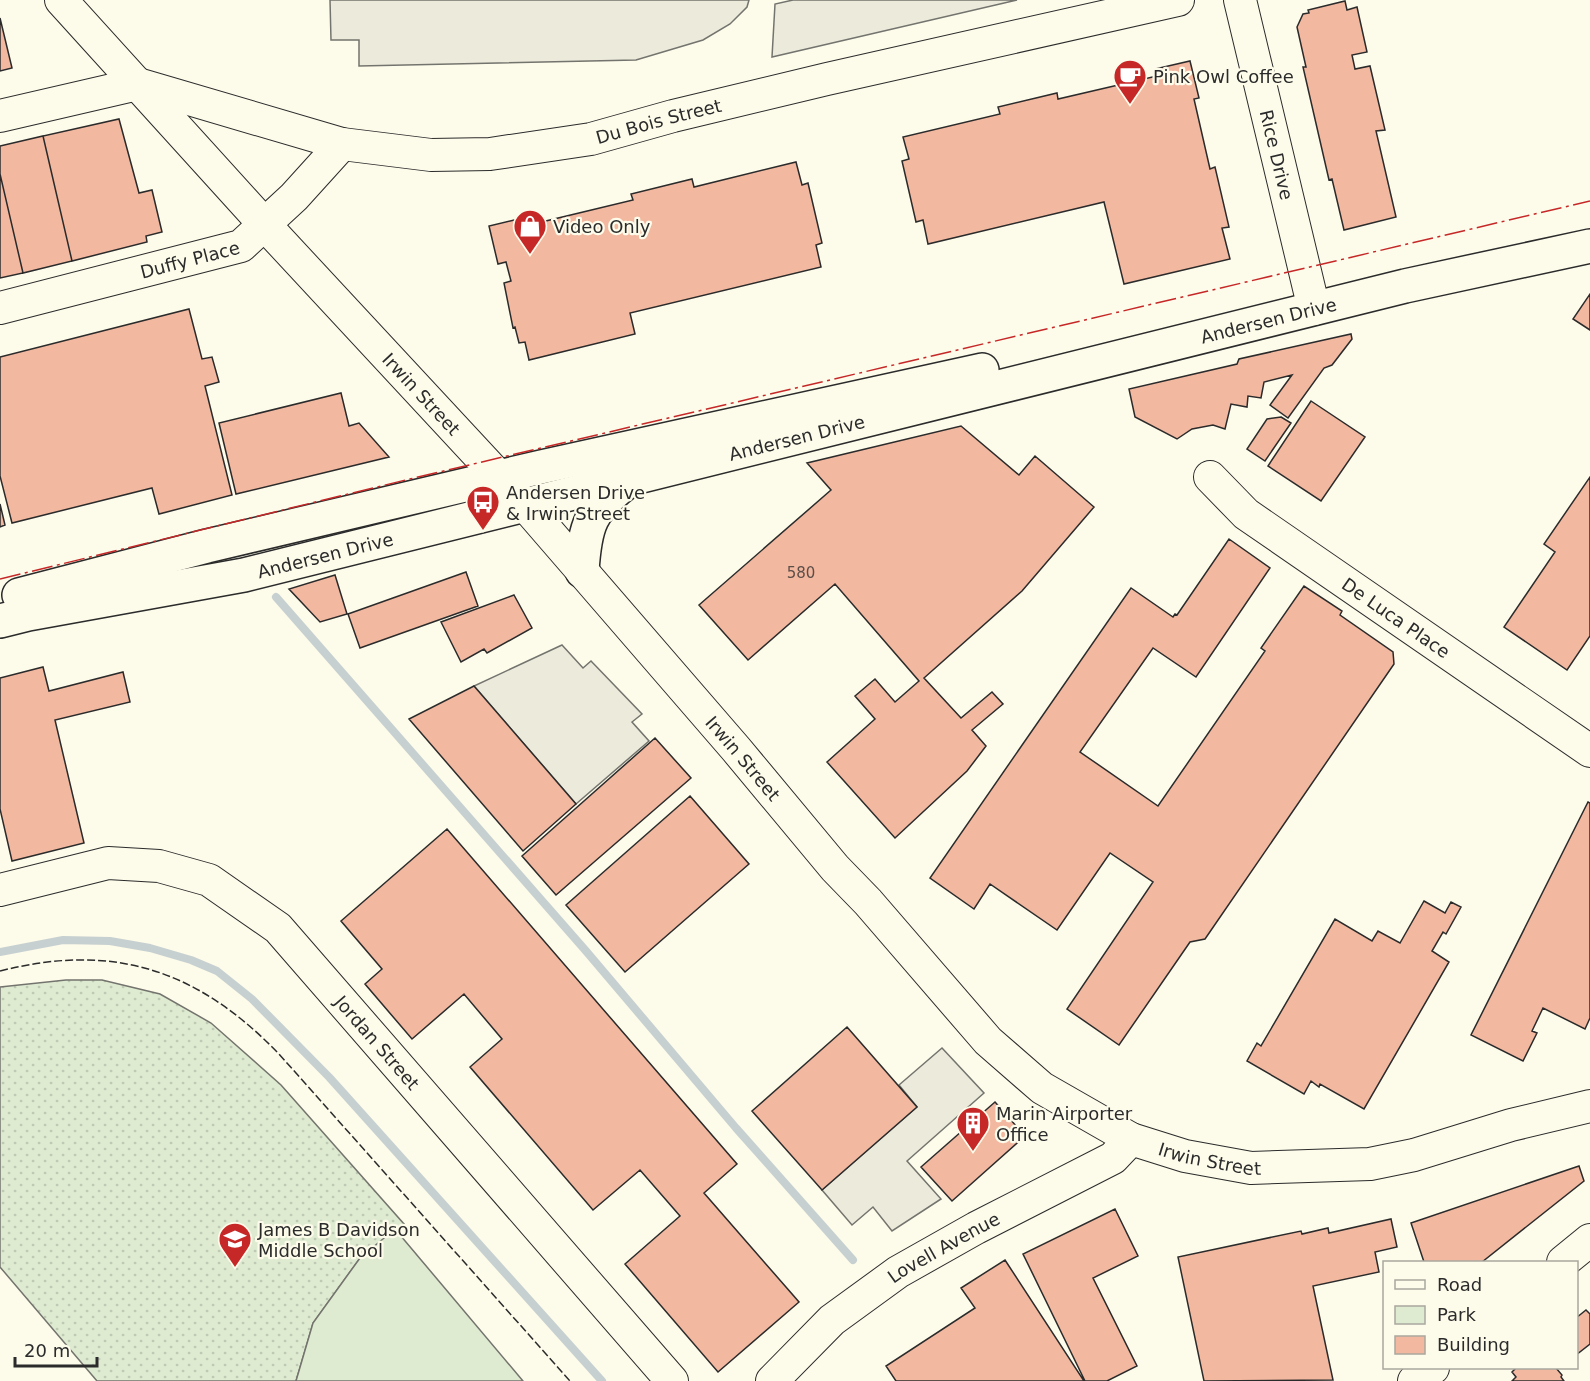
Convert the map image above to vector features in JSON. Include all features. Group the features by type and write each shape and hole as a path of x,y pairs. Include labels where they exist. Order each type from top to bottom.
{"main road":[{"name":"Andersen Drive","path":"0,621 244,575 630,479 1312,300 1418,264 1590,226"},
{"name":"Andersen Drive","path":"0,600 207,546 499,477 943,377 1312,300 1405,286 1590,246"},
{"path":"582,571 584,537 591,518 606,498 630,479"}],"street":[{"name":"Irwin Street","path":"61,0 525,505 736,749 835,868 868,902 988,1041 1042,1088 1131,1139 1185,1155 1251,1168 1370,1164 1414,1155 1511,1125 1590,1106"},
{"name":"Du Bois Street","path":"138,84 342,144 431,155 490,154 591,138 816,81 1178,0"},
{"name":"Rice Drive","path":"1240,0 1312,300"},
{"path":"0,116 138,84"},
{"name":"Duffy Place","path":"0,308 241,246 294,197 342,144"},
{"name":"De Luca Place","path":"1209,477 1246,514 1590,751"},
{"name":"Jordan Street","path":"0,890 108,863 159,866 209,880 278,928 672,1381"},
{"name":"Lovell Avenue","path":"772,1381 832,1320 898,1272 976,1228 1113,1158 1131,1139"},
{"path":"1565,1261 1590,1240"},
{"path":"1414,1381 1432,1369"}],"green space":[{"name":"James B Davidson Middle School","path":"66,980 102,980 160,994 211,1023 281,1085 404,1224 360,1258 313,1323 296,1381 97,1381 0,1267 0,987"},
{"path":"395,1229 523,1381 296,1381 313,1323 360,1258"}],"shaded area":[{"path":"330,0 749,0 747,7 730,24 703,40 636,60 359,66 359,40 331,40"},
{"path":"793,0 1017,0 772,57 775,4"},
{"path":"562,645 583,668 591,661 642,714 632,722 649,741 576,804 474,686"},
{"path":"942,1048 984,1093 907,1161 941,1199 892,1231 873,1207 852,1225 822,1190 917,1107 899,1085"}],"building":[{"path":"1345,1 1347,10 1357,7 1367,52 1352,55 1355,69 1370,66 1385,130 1376,131 1396,217 1344,230 1332,179 1329,180 1303,67 1306,67 1297,27 1303,14 1309,13 1308,10"},
{"path":"0,18 12,68 0,71"},
{"path":"1190,61 1199,98 1194,99 1210,169 1215,167 1229,227 1222,228 1230,259 1124,284 1104,202 928,244 923,220 916,222 902,161 909,159 903,137 1000,114 998,107 1057,93 1058,99 1157,76 1155,69"},
{"path":"119,119 139,193 152,190 162,232 146,236 147,242 72,261 43,136"},
{"path":"43,136 72,261 23,273 0,174 0,146"},
{"path":"796,162 802,185 808,183 822,243 816,245 821,267 630,313 635,334 529,360 525,342 519,343 515,327 513,328 504,283 511,281 506,262 498,264 489,226 527,217 529,225 633,200 631,194 692,179 694,187"},
{"path":"0,174 23,273 0,278"},
{"path":"1590,294 1590,330 1573,319"},
{"path":"189,309 202,359 212,357 219,382 205,386 232,495 159,514 152,488 12,523 0,476 0,357"},
{"path":"1351,334 1352,339 1332,365 1324,368 1288,418 1270,405 1292,375 1264,382 1261,398 1248,396 1247,407 1231,404 1225,429 1213,425 1192,429 1177,439 1135,417 1129,389 1237,364 1239,359"},
{"path":"341,393 349,426 359,423 389,457 236,494 219,423"},
{"path":"1311,401 1365,437 1321,501 1268,466"},
{"path":"1281,417 1291,423 1265,461 1247,449 1267,419"},
{"path":"961,426 1019,475 1035,456 1094,507 1022,591 924,678 961,718 992,692 1003,704 972,730 986,746 967,771 895,838 827,762 875,719 855,696 875,679 895,702 919,681 835,584 748,660 699,605 831,490 807,463"},
{"path":"1590,477 1590,636 1567,670 1504,627 1555,552 1544,544"},
{"path":"0,504 5,525 0,527"},
{"path":"1229,539 1270,568 1196,677 1153,648 1080,752 1158,806 1265,651 1261,648 1304,586 1342,611 1340,615 1393,652 1394,664 1205,939 1190,942 1119,1045 1067,1009 1153,882 1110,853 1057,930 990,884 974,909 930,878 1131,588 1173,617 1177,615"},
{"path":"466,572 478,606 360,648 348,614"},
{"path":"335,575 347,614 320,622 289,589"},
{"path":"514,595 532,628 487,653 484,649 461,662 441,622"},
{"path":"43,667 49,691 123,672 130,702 55,720 84,843 12,861 0,809 0,678"},
{"path":"474,686 576,804 523,851 409,719"},
{"path":"655,738 691,778 556,895 522,856"},
{"path":"690,796 749,864 625,972 566,905"},
{"path":"1588,802 1590,803 1590,1018 1585,1029 1543,1008 1532,1031 1537,1033 1523,1061 1471,1035"},
{"path":"447,829 737,1164 704,1193 799,1302 718,1372 625,1264 680,1216 640,1170 593,1210 470,1067 502,1039 464,994 412,1039 365,984 382,969 341,921"},
{"path":"1424,901 1445,913 1451,902 1461,907 1446,934 1443,932 1432,951 1449,962 1364,1109 1311,1081 1304,1094 1247,1061 1257,1043 1261,1046 1335,919 1372,941 1378,931 1400,943"},
{"path":"847,1027 917,1107 822,1190 752,1111"},
{"name":"Marin Airporter Office","path":"995,1102 1025,1136 952,1201 921,1167"},
{"path":"1579,1166 1584,1181 1483,1261 1424,1261 1411,1223"},
{"path":"1115,1209 1138,1256 1093,1278 1137,1366 1107,1381 1085,1381 1023,1254"},
{"path":"1391,1219 1397,1247 1375,1252 1379,1272 1313,1286 1333,1380 1204,1381 1178,1257 1301,1231 1302,1234 1328,1228 1329,1233"},
{"path":"1005,1260 1084,1381 896,1381 886,1366 975,1308 961,1288"},
{"path":"1586,1310 1590,1314 1590,1344 1578,1353 1578,1316"},
{"path":"1515,1369 1557,1369 1564,1381 1512,1381 1516,1377 1512,1372"}],"waterway":[{"path":"276,597 853,1260"},
{"path":"0,952 63,940 110,941 150,948 191,960 217,971 252,999 329,1077 602,1381"}],"fence":[{"path":"0,971 41,963 80,960 117,962 152,970 185,983 217,1002 248,1025 279,1054 570,1381"}],"power":[{"path":"0,579 418,477 1590,201"}],"place":[{"name":"Pink Owl Coffee","path":"1130,105"},
{"name":"Video Only","path":"530,255"},
{"name":"Andersen Drive & Irwin Street","path":"483,531"},
{"name":"Marin Airporter Office","path":"973,1152"},
{"name":"James B Davidson Middle School","path":"235,1268"}]}
